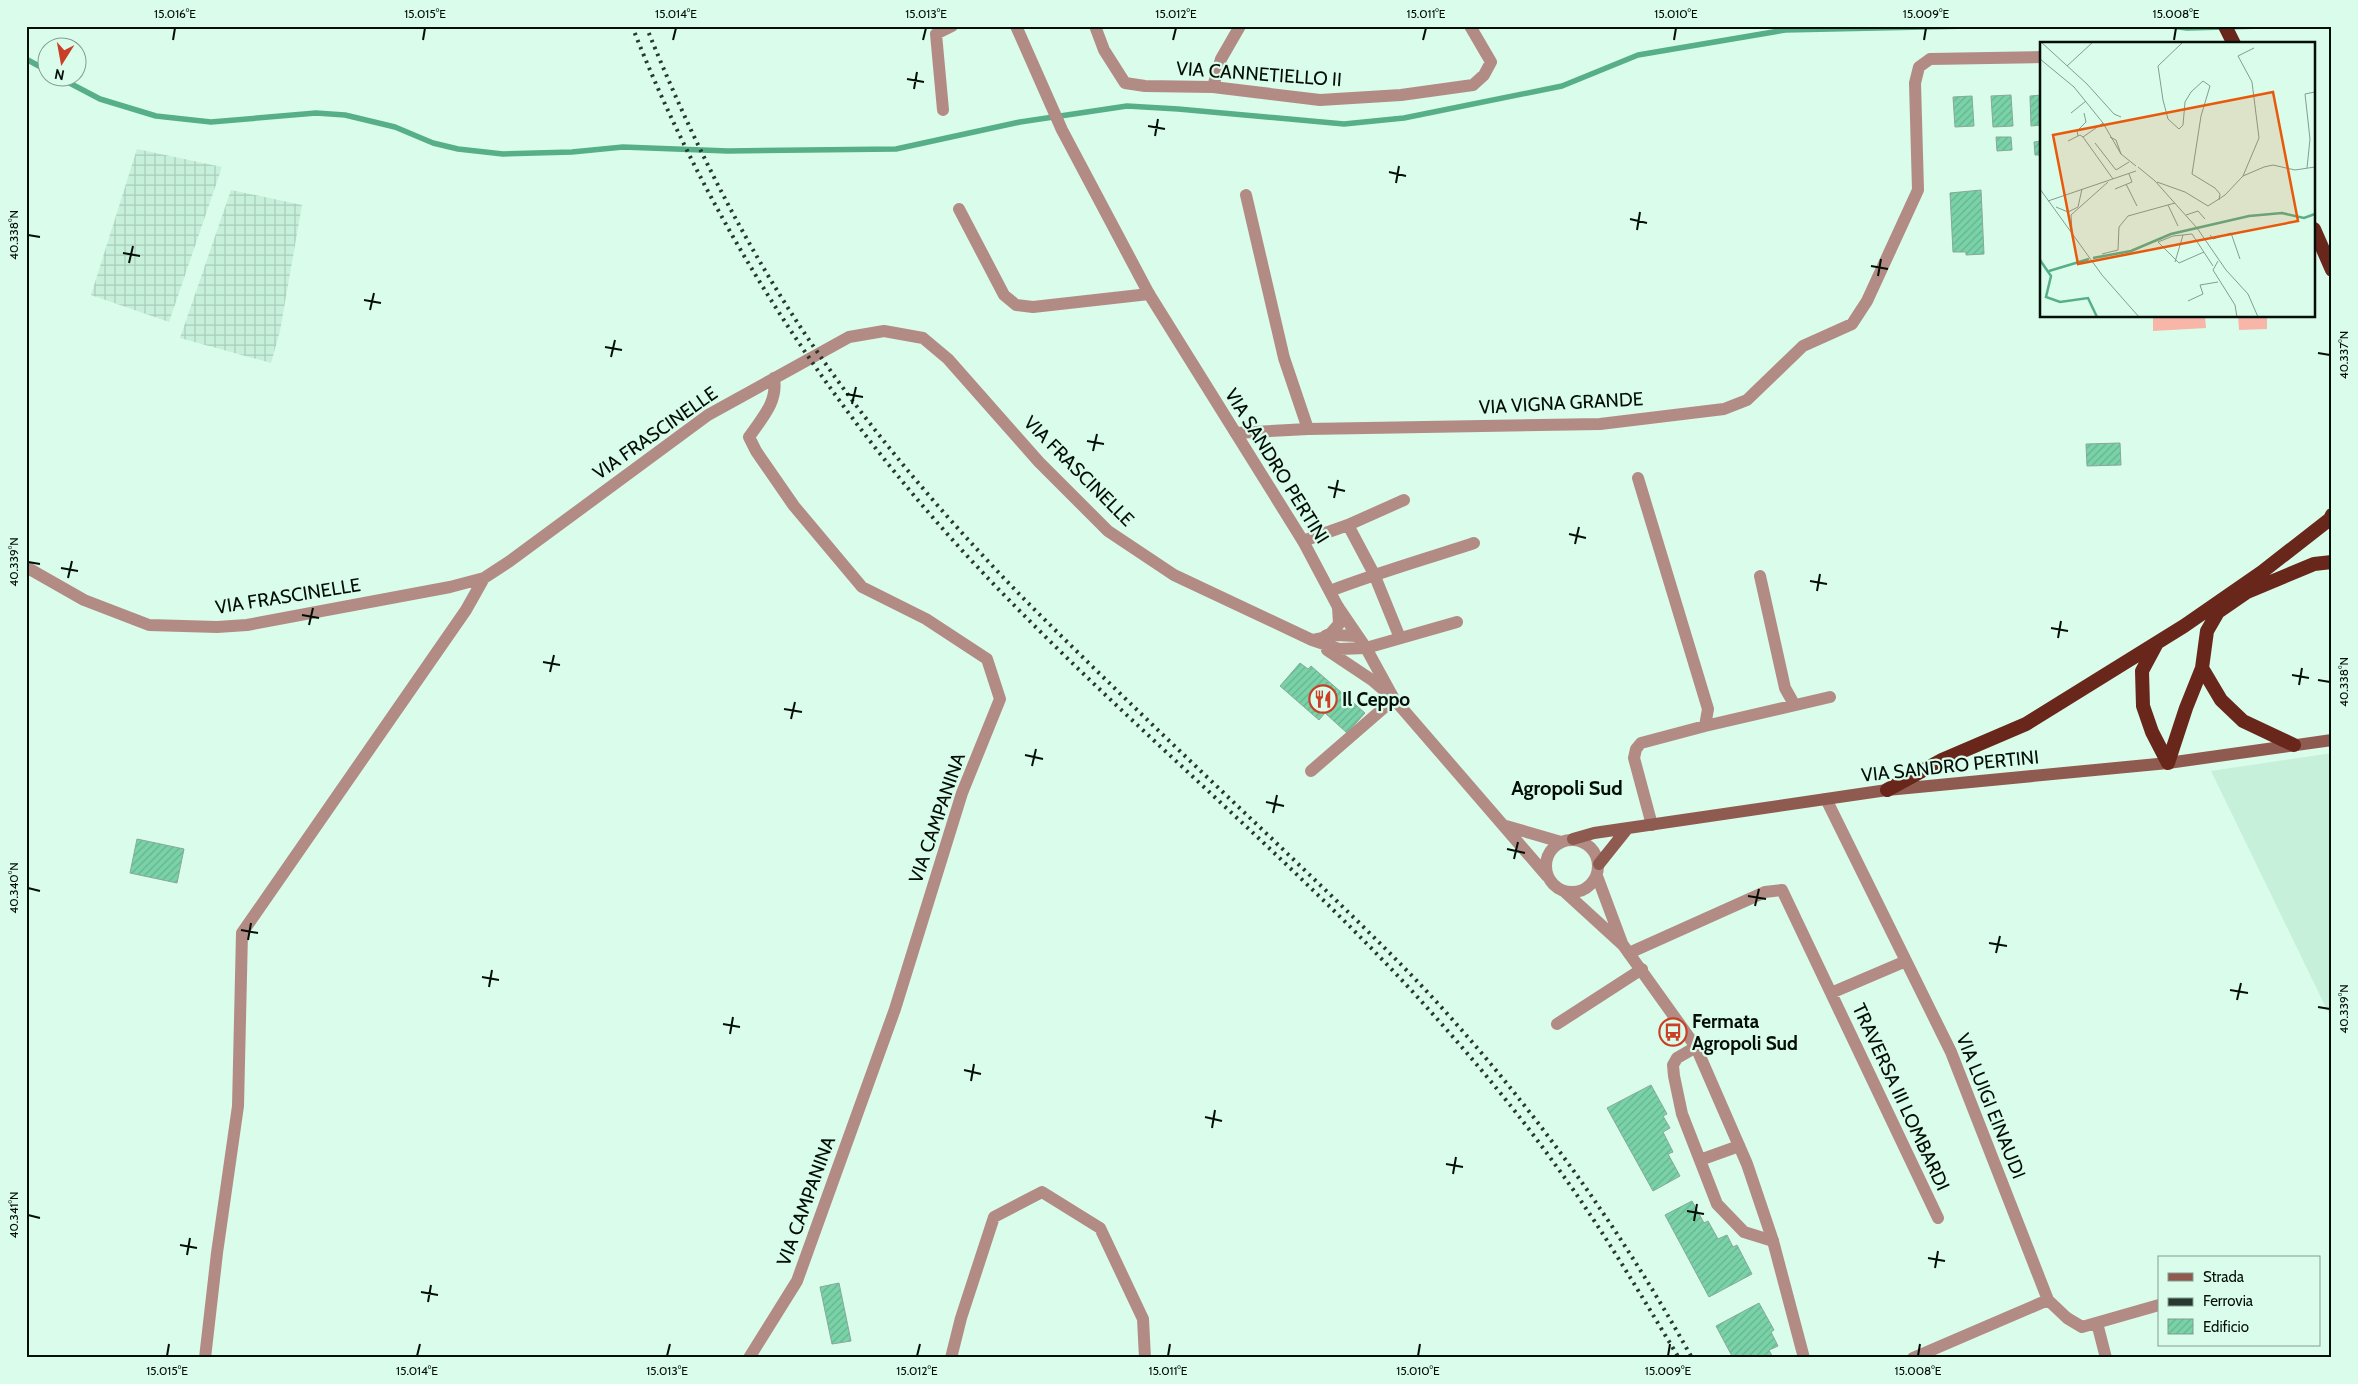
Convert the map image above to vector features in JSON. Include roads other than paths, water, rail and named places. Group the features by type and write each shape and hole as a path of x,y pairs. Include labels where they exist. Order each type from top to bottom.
{"highway":[{"path":"2225,26 2233,42"},
{"path":"2316,234 2332,270"},
{"path":"1887,790 1942,760 2026,724 2158,642 2262,572 2330,519 2332,515"},
{"path":"2168,763 2186,708 2202,668 2207,632 2218,612 2247,592 2314,564 2332,562"},
{"path":"2158,642 2142,671 2143,706 2152,732 2168,763"},
{"path":"2202,668 2221,700 2242,721 2294,745"}],"main road":[{"name":"VIA SANDRO PERTINI","path":"1567,841 1594,833 1887,790 2168,763 2332,740"},
{"path":"1598,870 1627,829"}],"street":[{"path":"943,110 934,30 952,26"},
{"name":"VIA SANDRO PERTINI","path":"1016,26 1062,130 1149,294 1303,541 1338,607 1366,648 1394,699 1506,826 1547,876"},
{"name":"VIA CANNETIELLO II","path":"1095,26 1104,50 1125,83 1145,86 1213,87 1320,100 1401,95 1473,85 1484,75 1491,62 1470,26"},
{"path":"1213,87 1221,59 1240,26"},
{"name":"VIA VIGNA GRANDE","path":"1236,433 1308,429 1600,424 1724,409 1747,400 1803,346 1852,324 1867,301 1918,190 1915,83 1919,67 1930,59 2040,56"},
{"path":"1246,195 1284,358 1308,429"},
{"path":"959,208 1004,295 1016,305 1032,308 1149,294"},
{"name":"VIA FRASCINELLE","path":"26,567 84,600 149,625 159,626 217,627 247,624 450,587 484,578 510,561 708,415 849,337 884,331 923,338 948,359 1038,462 1108,531 1174,575 1339,650 1366,648 1457,622"},
{"name":"VIA CAMPANINA","path":"749,1358 797,1281 895,1009 962,793 1000,699 987,659 926,619 862,587 794,506 756,451 749,437 772,404 776,389 774,378"},
{"path":"1638,478 1708,708 1705,726"},
{"path":"1303,541 1348,525 1404,500"},
{"path":"1348,525 1374,574 1400,638"},
{"path":"1330,591 1374,574 1406,567 1474,543"},
{"path":"1760,576 1785,688 1794,704"},
{"path":"205,1358 216,1253 238,1106 242,933 466,610 484,578"},
{"path":"1317,639 1331,633 1338,624 1338,607"},
{"path":"1317,639 1345,634 1357,636"},
{"name":"VIA FRASCINELLE","path":"1317,639 1394,699"},
{"path":"1652,825 1634,758 1636,749 1641,743 1830,696"},
{"path":"1312,771 1394,699"},
{"name":"VIA LUIGI EINAUDI","path":"1826,799 1951,1052 2048,1300"},
{"path":"1506,826 1567,841 1588,844 1597,856 1598,870 1626,949"},
{"path":"1567,841 1554,846 1546,860 1547,876 1557,888 1565,892 1626,949 1696,1047 1739,1146 1773,1241 1804,1358"},
{"path":"1565,892 1573,893 1587,888 1598,870"},
{"name":"TRAVERSA III LOMBARDI","path":"1626,949 1765,892 1782,890 1938,1218"},
{"name":"TRAVERSA III LOMBARDI","path":"1831,993 1906,961"},
{"path":"1557,1024 1642,969"},
{"path":"1696,1047 1677,1058 1673,1065 1682,1114 1717,1204 1744,1232 1773,1241"},
{"path":"1700,1160 1739,1146"},
{"path":"951,1358 961,1318 994,1218 1042,1192 1100,1228 1143,1319 1146,1358"},
{"path":"1913,1358 2048,1300 2067,1318 2082,1327 2158,1305"},
{"path":"2097,1323 2106,1358"}],"waterway":[{"path":"79,88 100,99 156,116 211,122 316,113 345,115 395,127 433,143 458,149 503,154 572,152 623,147 728,151 896,149 1020,122 1127,106 1344,124 1404,118 1562,86 1638,55 1785,30 1970,26"},
{"path":"2170,26 2187,28 2264,26"},
{"path":"26,59 38,66"}],"railway":[{"path":"632,26 663,99 697,171 735,240 776,308 868,438 918,500 1023,615 1304,881 1412,991 1486,1075 1571,1186 1619,1259 1679,1358"},
{"path":"646,26 697,143 736,219 778,292 852,401 936,504 1027,602 1362,925 1456,1024 1531,1114 1600,1208 1663,1307 1692,1358"}],"place":[{"name":"Il Ceppo","path":"1323,699"},
{"name":"Fermata Agropoli Sud","path":"1673,1032"}],"district":[{"name":"Agropoli Sud","path":"1567,788"}]}
